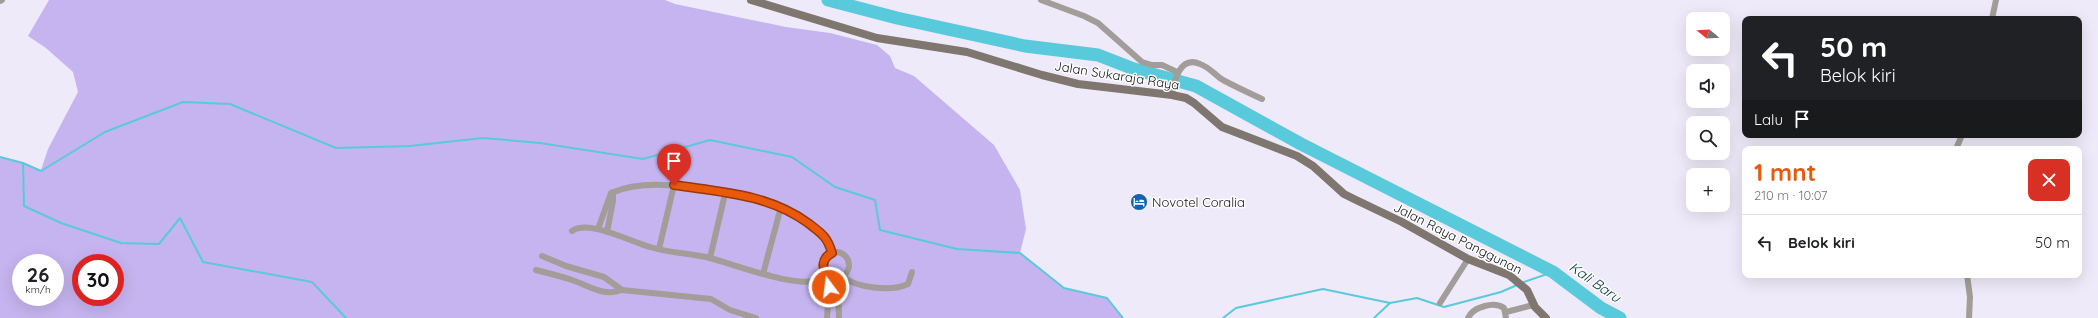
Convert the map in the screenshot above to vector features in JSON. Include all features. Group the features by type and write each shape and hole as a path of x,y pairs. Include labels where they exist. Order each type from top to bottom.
{"street":[{"name":"Jalan Sukaraja Raya","path":"751,0 877,38 967,52 1042,75 1078,84 1172,91 1194,103 1222,127 1301,158 1344,194"},
{"path":"1041,0 1084,16 1098,23 1142,62 1166,66 1176,74"},
{"path":"1993,16 1996,0"},
{"path":"1172,91 1176,74 1187,64 1200,63 1222,80 1262,99"},
{"path":"659,249 674,185"},
{"path":"598,229 607,200 612,192 628,187 674,185 759,198 781,207 794,213 821,233 828,241 832,253"},
{"path":"607,232 613,201 612,192"},
{"path":"710,258 725,194"},
{"name":"Jalan Raya Panggunan","path":"1344,194 1402,222 1468,259 1509,274 1518,280 1527,290 1538,312 1546,318"},
{"path":"763,274 781,207"},
{"path":"572,231 576,228 598,229 659,249 710,258 763,274 808,282 819,279 824,270 824,260 832,253 842,254 848,262 848,267 840,277 839,318"},
{"path":"542,256 566,266 604,276 622,290"},
{"path":"1440,303 1468,259"},
{"path":"536,270 574,280 605,293 613,293 622,290 712,299 730,310 756,318"},
{"path":"824,270 830,276 840,277 862,286 893,288 908,284 912,272"},
{"path":"827,318 830,276"},
{"path":"1967,278 1970,297 1969,318"},
{"path":"1468,318 1475,310 1495,305 1500,305 1506,315 1533,304"}],"shaded area":[{"path":"49,0 665,0 675,4 786,27 830,33 877,45 890,56 895,68 914,76 994,145 1020,190 1026,229 1020,253 1064,288 1107,298 1123,318 0,318 0,157 23,163 41,170 48,149 78,92 73,72 46,48 28,36"}],"waterway":[{"path":"828,0 897,18 1025,46 1098,55 1134,69 1196,86 1301,144 1553,272 1601,308 1620,318"},
{"path":"0,157 23,163 41,171 105,132 183,102 230,104 336,148 410,146 483,138 540,143 643,159 710,140 792,157 835,187 875,200 880,230 957,249 1020,253 1064,288 1107,298 1123,318"},
{"path":"23,163 24,206 61,223 121,243 159,244 180,218 203,262 312,282 346,318"},
{"path":"1521,283 1553,272"},
{"path":"1374,318 1390,303 1417,298 1444,307 1501,292 1517,285"},
{"path":"1223,318 1236,308 1323,289 1390,303"}],"place":[{"name":"Novotel Coralia","path":"1139,202"}],"route":[{"path":"674,185 759,198 772,202 794,213 821,233 828,241 832,253 827,255 823,265 826,274 830,276 829,287"}],"water label":[{"name":"Kali Baru","path":"1595,282"}]}
